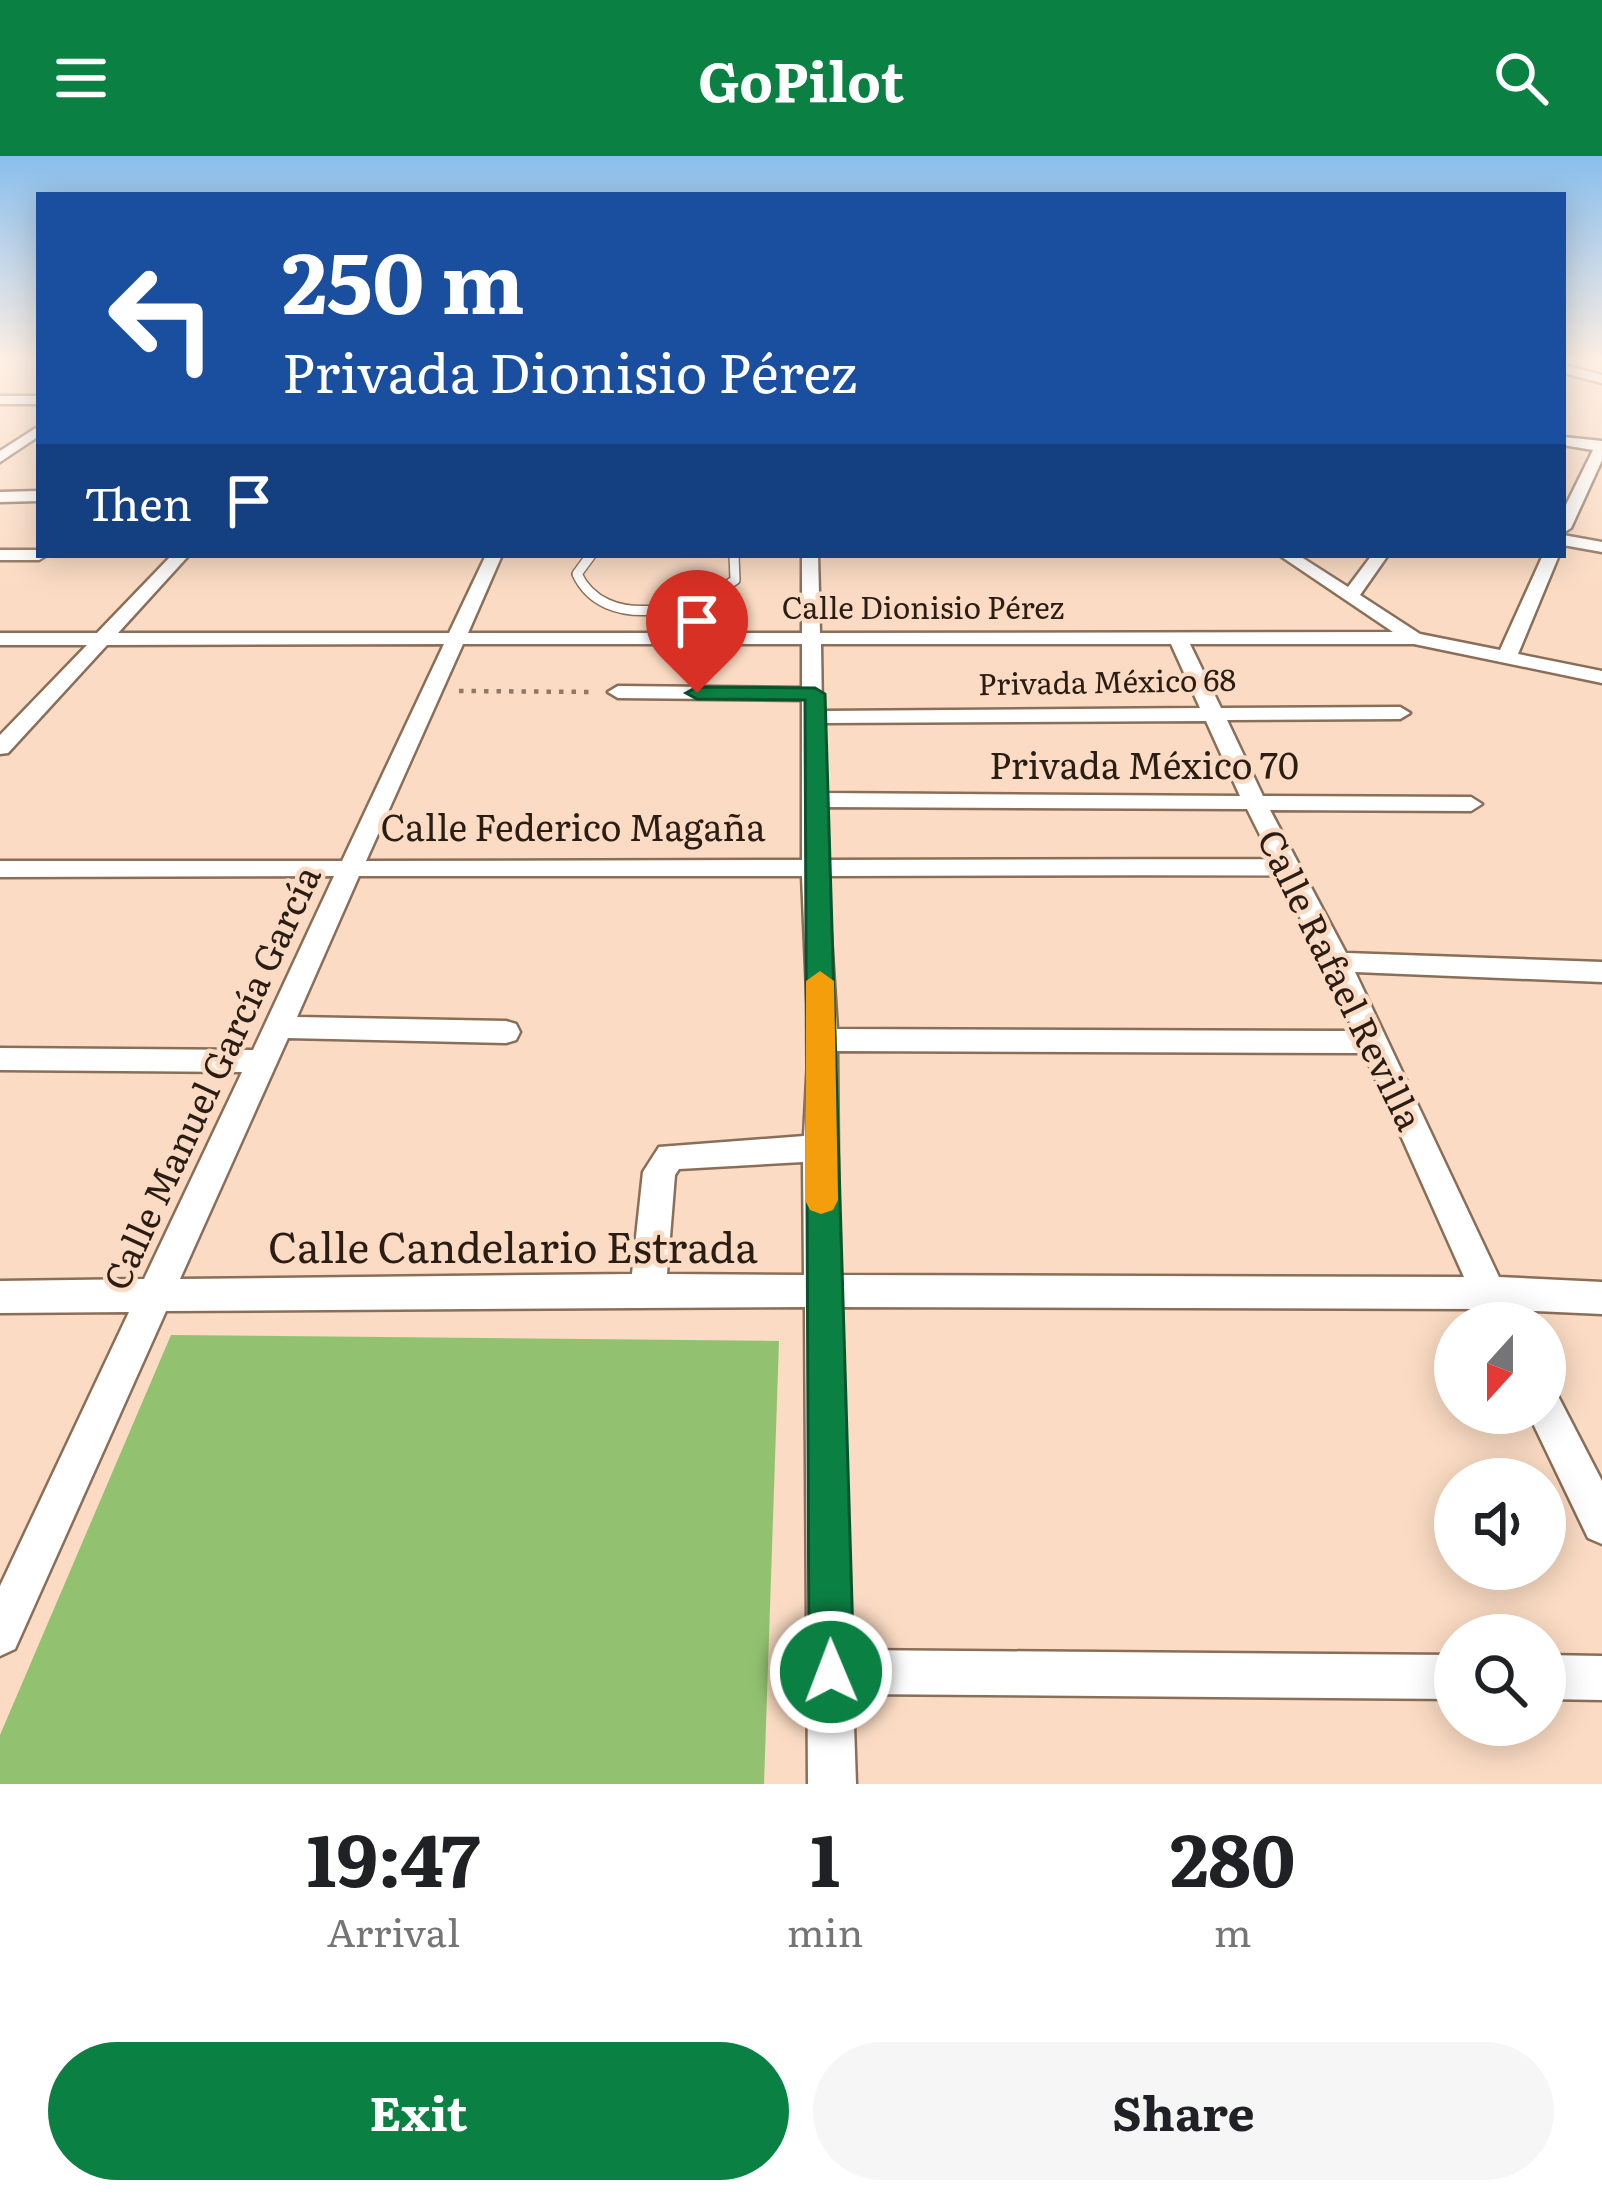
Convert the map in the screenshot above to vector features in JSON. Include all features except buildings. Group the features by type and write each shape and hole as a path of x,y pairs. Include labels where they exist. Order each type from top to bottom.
{"street":[{"path":"0,458 29,437"},
{"path":"1566,441 1602,446 1566,522"},
{"path":"0,496 36,496"},
{"path":"1566,542 1602,548"},
{"path":"0,555 36,555"},
{"path":"0,748 178,558"},
{"name":"Calle Manuel García García","path":"0,1634 493,558"},
{"path":"809,558 814,866 823,1040 820,1148 832,1784"},
{"path":"1292,558 1414,638 1602,677"},
{"path":"1351,596 1378,558"},
{"path":"1508,654 1550,558"},
{"name":"Calle Rafael Revilla","path":"1177,637 1337,962 1492,1302"},
{"name":"Calle Dionisio Pérez","path":"0,639 1414,638"},
{"name":"Privada México 68","path":"618,692 815,705 1400,713"},
{"name":"Privada México 70","path":"815,800 1472,804"},
{"name":"Calle Federico Magaña","path":"0,869 1289,867"},
{"path":"1337,962 1602,972"},
{"path":"278,1027 506,1032"},
{"path":"823,1040 1371,1042"},
{"path":"0,1059 262,1061"},
{"path":"648,1290 659,1172 670,1156 820,1148"},
{"name":"Calle Candelario Estrada","path":"0,1297 824,1291 1434,1306"},
{"name":"Calle Candelario Estrada","path":"1559,1302 1602,1298"},
{"path":"1557,1434 1602,1524"},
{"path":"831,1672 1434,1676"},
{"path":"1566,1677 1602,1678"}],"lane":[{"path":"589,558 577,574 579,584 592,596 638,610 686,607 724,592 735,580 734,558"}],"path":[{"path":"432,691 618,692"}],"green space":[{"path":"171,1335 779,1341 764,1784 0,1784 0,1735"}],"slow traffic":[{"path":"820,981 821,1200"}],"route":[{"path":"697,693 815,694 814,866 823,1040 820,1148 831,1672"}]}
